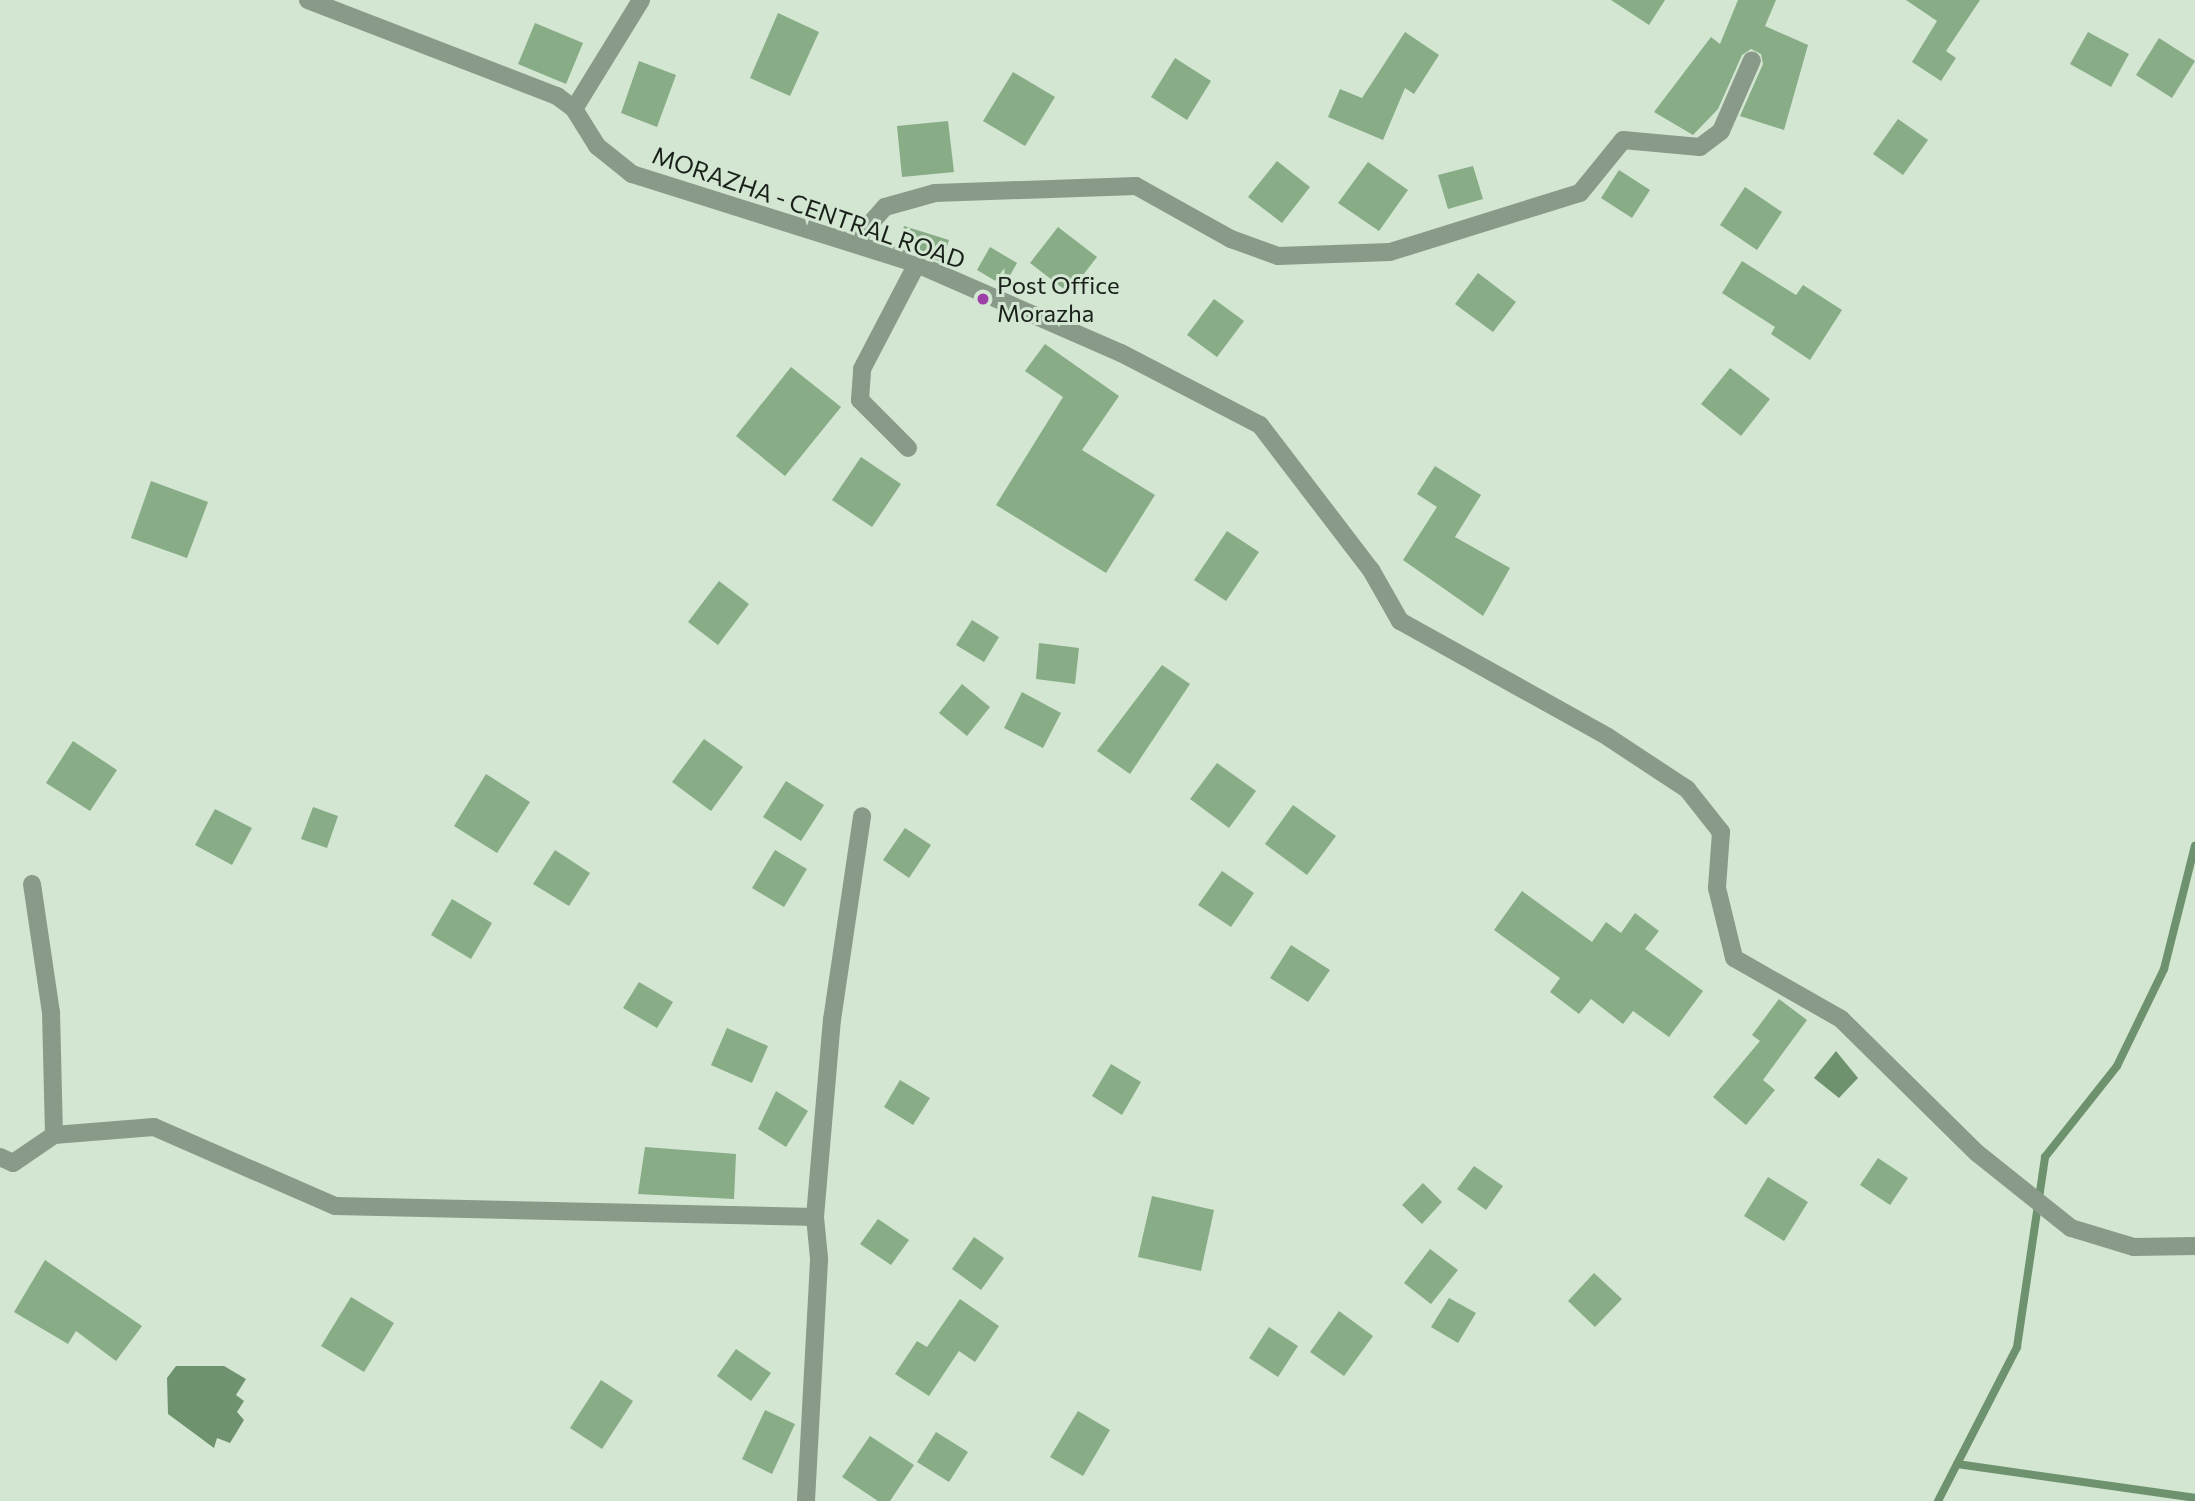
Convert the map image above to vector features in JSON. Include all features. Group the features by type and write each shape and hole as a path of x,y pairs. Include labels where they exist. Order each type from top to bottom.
{"street":[{"path":"308,0 495,70 574,109 641,0"},
{"path":"853,243 885,207 935,193 1136,186 1231,239 1278,256 1390,252 1580,193 1623,140 1700,147 1721,131 1752,60"},
{"name":"MORAZHA - CENTRAL ROAD","path":"574,109 597,146 632,174 916,264 1121,353 1260,425 1371,570 1400,621 1687,789 1721,832 1717,888 1734,958 1841,1019 1977,1153 2071,1228 2134,1247 2195,1246"},
{"path":"908,448 860,400 862,369 916,264"},
{"path":"806,1501 818,1272 815,1217 832,1020 862,816"},
{"path":"32,884 51,1012 54,1135"},
{"path":"0,1157 13,1163 54,1135 154,1127 335,1206 815,1217"}],"shaded area":[{"path":"1836,1051 1858,1078 1839,1098 1814,1078"},
{"path":"176,1366 224,1366 246,1379 236,1395 244,1401 237,1412 244,1420 230,1443 217,1438 214,1448 168,1414 167,1378"}],"building":[{"path":"1611,0 1665,0 1649,25"},
{"path":"1738,0 1776,0 1765,26 1808,45 1784,130 1740,116 1763,64 1761,54 1751,49 1742,55 1718,109 1693,135 1654,112 1711,37 1720,44"},
{"path":"1906,0 1980,0 1946,51 1956,58 1941,81 1912,62 1937,21"},
{"path":"778,13 819,32 790,96 750,78"},
{"path":"535,23 583,43 566,84 518,64"},
{"path":"1405,32 1439,55 1414,94 1405,88 1383,140 1328,117 1340,89 1362,98"},
{"path":"2088,32 2129,54 2111,87 2070,64"},
{"path":"2159,38 2195,61 2172,98 2136,75"},
{"path":"1175,58 1211,81 1187,120 1151,97"},
{"path":"639,61 676,75 657,127 621,113"},
{"path":"1013,72 1055,97 1025,146 983,121"},
{"path":"1898,119 1928,140 1903,175 1873,154"},
{"path":"948,121 954,172 902,177 897,126"},
{"path":"1277,161 1310,187 1282,223 1248,197"},
{"path":"1368,162 1408,190 1379,231 1338,203"},
{"path":"1473,166 1483,199 1448,209 1438,175"},
{"path":"1619,170 1650,190 1632,218 1601,198"},
{"path":"1745,187 1782,212 1757,250 1720,225"},
{"path":"904,226 949,240 942,262 898,246"},
{"path":"1058,227 1097,257 1069,293 1030,263"},
{"path":"990,247 1017,263 1004,286 977,270"},
{"path":"1742,261 1796,295 1803,285 1842,310 1810,360 1771,334 1775,327 1722,293"},
{"path":"1478,273 1516,302 1493,332 1455,304"},
{"path":"1214,299 1244,321 1217,357 1187,335"},
{"path":"1045,344 1119,396 1082,450 1155,495 1106,573 996,505 1063,397 1025,371"},
{"path":"791,367 841,407 785,476 736,436"},
{"path":"1730,368 1770,399 1741,436 1701,404"},
{"path":"861,457 901,484 872,527 832,500"},
{"path":"1435,466 1481,495 1455,537 1510,568 1483,616 1403,560 1437,507 1417,494"},
{"path":"151,481 208,502 187,558 131,538"},
{"path":"1227,531 1259,552 1226,601 1194,580"},
{"path":"719,581 749,604 718,645 688,622"},
{"path":"972,620 999,637 984,662 956,645"},
{"path":"1039,643 1079,648 1075,684 1036,679"},
{"path":"1162,665 1190,684 1130,774 1097,751"},
{"path":"962,684 990,707 967,736 939,713"},
{"path":"1022,692 1061,713 1043,748 1004,728"},
{"path":"704,739 743,767 711,811 672,782"},
{"path":"73,741 117,770 90,811 46,783"},
{"path":"1217,763 1256,791 1229,828 1190,799"},
{"path":"486,774 530,802 497,853 454,826"},
{"path":"786,781 824,805 801,841 763,817"},
{"path":"1293,805 1336,836 1307,875 1265,844"},
{"path":"313,807 338,816 327,848 301,839"},
{"path":"215,809 252,828 232,865 195,845"},
{"path":"905,828 931,845 909,878 883,860"},
{"path":"555,850 590,873 569,906 533,884"},
{"path":"775,850 807,869 784,907 752,888"},
{"path":"1222,871 1254,893 1231,927 1198,905"},
{"path":"1522,891 1592,942 1606,922 1621,933 1635,913 1659,931 1645,949 1703,991 1669,1037 1633,1011 1623,1024 1591,999 1579,1014 1550,992 1560,978 1494,930"},
{"path":"452,899 492,923 471,959 431,935"},
{"path":"1291,945 1330,970 1308,1002 1270,978"},
{"path":"639,982 673,1002 657,1028 623,1008"},
{"path":"1779,999 1807,1020 1763,1080 1775,1090 1746,1125 1713,1097 1760,1041 1752,1035"},
{"path":"727,1028 768,1046 752,1083 711,1065"},
{"path":"1111,1064 1141,1082 1122,1115 1092,1096"},
{"path":"900,1080 930,1098 913,1125 884,1107"},
{"path":"776,1091 808,1111 786,1147 758,1129"},
{"path":"645,1147 736,1154 734,1199 638,1194"},
{"path":"1878,1158 1908,1178 1890,1205 1860,1185"},
{"path":"1474,1166 1503,1186 1486,1210 1457,1189"},
{"path":"1768,1177 1808,1202 1784,1241 1744,1216"},
{"path":"1423,1183 1442,1202 1422,1224 1402,1205"},
{"path":"1152,1196 1214,1210 1201,1271 1138,1257"},
{"path":"878,1219 909,1240 891,1265 860,1244"},
{"path":"974,1237 1004,1258 981,1290 952,1269"},
{"path":"1430,1249 1458,1270 1431,1304 1404,1283"},
{"path":"45,1260 142,1326 116,1361 76,1331 68,1344 14,1312"},
{"path":"1594,1273 1622,1299 1595,1327 1568,1301"},
{"path":"351,1297 394,1323 364,1372 321,1346"},
{"path":"1449,1298 1476,1313 1458,1343 1431,1327"},
{"path":"960,1299 999,1326 975,1362 959,1351 929,1396 895,1374 917,1341 927,1347"},
{"path":"1339,1311 1373,1336 1344,1376 1310,1352"},
{"path":"1269,1327 1298,1346 1278,1377 1249,1358"},
{"path":"736,1349 771,1373 751,1401 717,1376"},
{"path":"601,1380 633,1401 602,1449 570,1428"},
{"path":"765,1410 795,1424 772,1474 742,1459"},
{"path":"1078,1411 1110,1430 1083,1476 1050,1457"},
{"path":"936,1432 968,1452 949,1482 917,1462"},
{"path":"870,1436 914,1465 890,1501 878,1501 842,1477"}],"waterway":[{"path":"1938,1501 2017,1347 2045,1157 2117,1066 2164,969 2195,846"},
{"path":"1957,1464 2195,1498"}],"place":[{"name":"Post Office Morazha","path":"983,299"}]}
